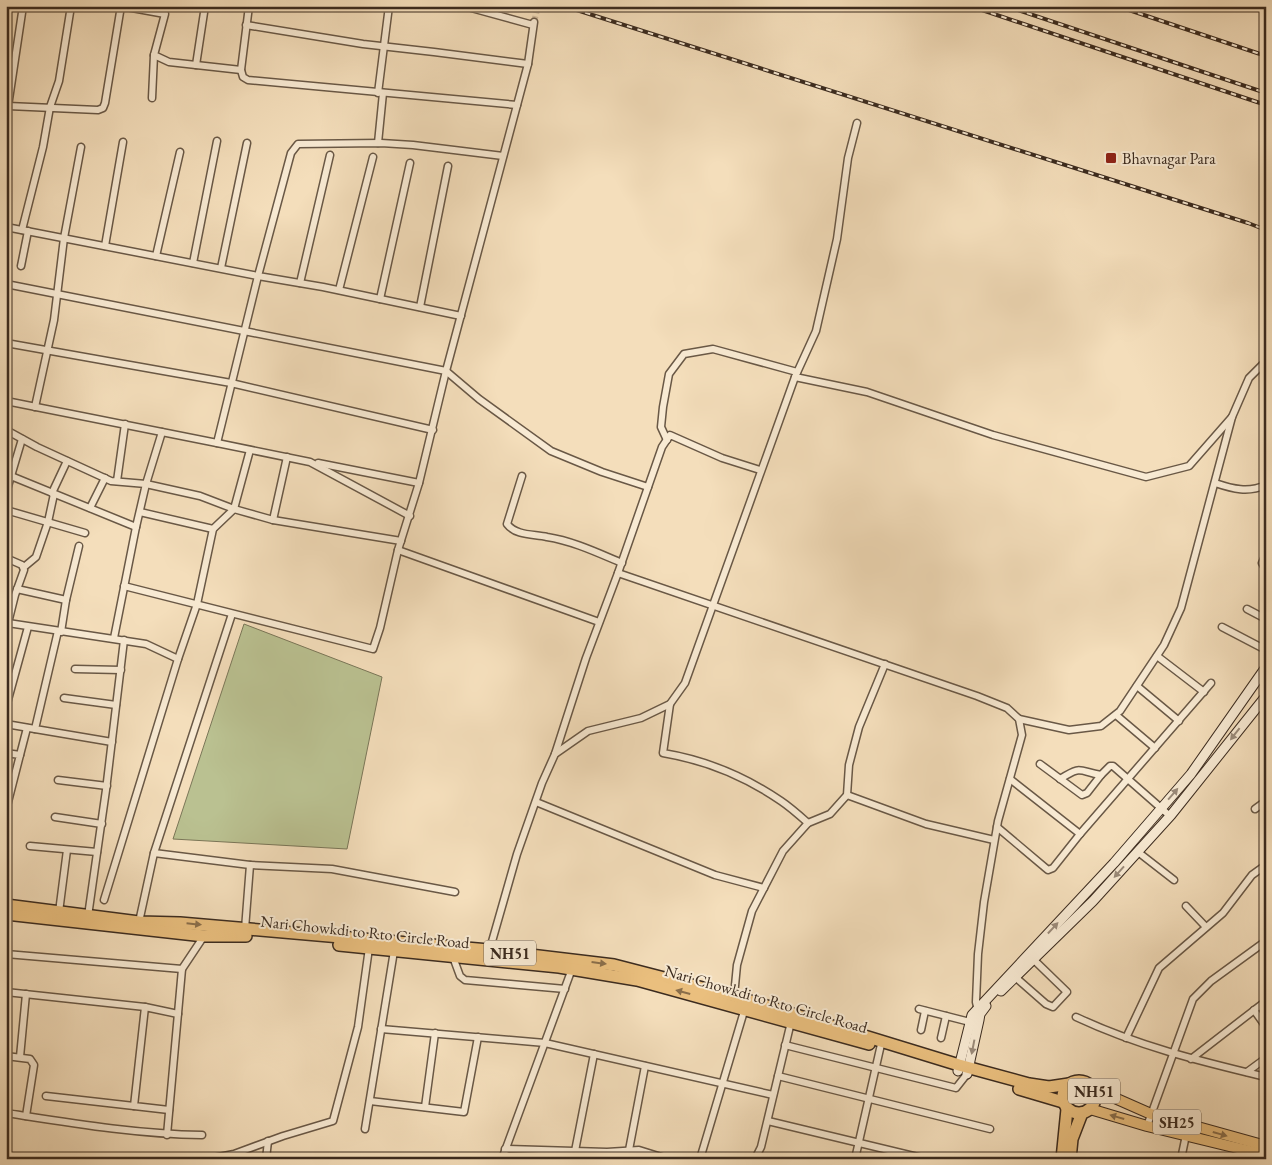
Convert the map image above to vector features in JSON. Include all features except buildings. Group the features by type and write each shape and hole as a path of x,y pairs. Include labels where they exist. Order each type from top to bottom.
{"highway":[{"name":"NH51","path":"6,905 59,912 87,920 180,923 488,955"},
{"name":"Nari Chowkdi to Rto Circle Road","path":"6,914 87,920 204,936 246,936 453,957 488,955 574,965 744,1008 792,1017 881,1044 963,1072 1028,1087 1065,1105"},
{"name":"NH51","path":"574,965 614,965 734,996 792,1017"},
{"name":"NH51","path":"1028,1087 1049,1087 1084,1082 1092,1088 1095,1098 1094,1104 1086,1111 1072,1138 1070,1159"},
{"name":"NH51","path":"1062,1159 1065,1105 1063,1093 1069,1084"},
{"name":"NH51","path":"1065,1105 1077,1114 1086,1111"}],"main road":[{"name":"SH25","path":"1092,1088 1151,1114 1266,1146"},
{"name":"SH25","path":"1086,1111 1266,1155"}],"street":[{"path":"6,116 23,6"},
{"path":"21,266 25,231 50,107 59,81 72,6"},
{"path":"7,106 98,110 103,108 121,6 165,14"},
{"path":"152,98 154,55 166,6"},
{"path":"196,65 205,6"},
{"path":"249,6 241,70 243,77 248,80 517,104"},
{"path":"378,143 383,46 389,6"},
{"path":"124,586 373,649 380,628 398,550 419,483 446,371 528,64 533,24 464,6"},
{"path":"246,25 383,46 528,64"},
{"path":"154,55 169,62 241,70"},
{"path":"808,823 781,800 743,779 706,763 664,753 670,704 685,683 760,470 796,374 816,331 837,239 848,158 858,123"},
{"path":"193,263 217,141"},
{"path":"105,246 123,142"},
{"path":"217,443 258,276 294,148 303,142 378,143 413,145 503,156"},
{"path":"221,268 247,143"},
{"path":"36,407 54,320 64,238 81,147"},
{"path":"156,256 180,152"},
{"path":"300,283 330,155"},
{"path":"339,290 373,157"},
{"path":"380,299 410,163"},
{"path":"420,307 448,166"},
{"path":"6,227 339,290 461,316"},
{"path":"6,284 446,371 479,400 551,451 602,472 648,487"},
{"path":"6,343 231,383 433,430"},
{"path":"667,440 661,427 669,374 684,354 713,349 796,374 867,392 993,435 1146,477 1189,466 1232,417"},
{"path":"618,573 885,664 1007,708 1019,719 1069,730 1101,726 1120,711 1137,686 1164,645 1181,608 1232,417 1249,378 1266,361"},
{"path":"6,401 419,483"},
{"path":"117,481 125,424"},
{"path":"6,430 66,461 105,478 146,484 200,496 234,509 273,520 401,541"},
{"path":"114,638 146,484 162,432"},
{"path":"488,955 517,854 555,754 586,658 622,563 662,447 670,435 722,458 760,470"},
{"path":"6,493 9,475 22,439"},
{"path":"104,900 178,659 197,604 213,529 234,509 250,450"},
{"path":"273,520 286,457"},
{"path":"66,461 53,493 48,522 36,557 24,567 7,623 146,644 178,659"},
{"path":"310,462 410,516"},
{"path":"9,475 136,527"},
{"path":"522,476 508,524 510,528 518,532 570,542 622,563"},
{"path":"90,508 105,478"},
{"path":"1215,483 1239,490 1257,489 1266,485"},
{"path":"6,510 85,534"},
{"path":"140,512 213,529"},
{"path":"35,729 79,546"},
{"path":"398,550 599,622"},
{"path":"1266,554 1262,563 1266,570"},
{"path":"6,558 24,567"},
{"path":"6,592 66,600"},
{"path":"1247,609 1266,620"},
{"path":"139,922 154,853 232,614"},
{"path":"6,707 28,626"},
{"path":"1222,627 1266,650"},
{"path":"87,920 102,824 124,640"},
{"path":"1157,656 1204,692"},
{"path":"734,996 737,966 752,911 782,851 808,823 830,814 847,795 848,765 859,727 885,664"},
{"path":"75,668 121,670"},
{"path":"963,1072 972,1015 986,1007 1191,774 1265,669"},
{"path":"997,827 1048,870 1053,868 1080,834 1211,683"},
{"path":"1137,686 1179,721"},
{"path":"1013,975 1033,959 1079,915 1138,852 1170,816 1266,696"},
{"path":"64,698 116,705"},
{"path":"555,754 588,731 641,718 670,704"},
{"path":"1116,715 1155,748"},
{"path":"785,1045 956,1088 963,1072 978,1012 978,954 984,902 994,840 1022,735 1019,719"},
{"path":"6,724 112,742"},
{"path":"6,810 9,787 27,728"},
{"path":"6,753 20,755"},
{"path":"1040,764 1082,795 1085,795 1110,766 1114,766 1170,816"},
{"path":"1060,779 1077,770 1101,775"},
{"path":"1010,779 1080,834"},
{"path":"58,780 107,786"},
{"path":"847,795 926,824 994,840"},
{"path":"1255,809 1266,801"},
{"path":"536,802 715,875 764,888"},
{"path":"55,817 102,824"},
{"path":"30,846 97,852"},
{"path":"59,912 67,850"},
{"path":"1138,852 1174,880"},
{"path":"154,853 250,865 332,869 455,892"},
{"path":"245,930 250,865"},
{"path":"1126,1038 1159,968 1223,912 1252,875 1266,865"},
{"path":"1186,906 1206,927"},
{"path":"1072,908 1079,915"},
{"path":"167,1134 182,969 204,936"},
{"path":"1147,1126 1193,999 1211,982 1266,941"},
{"path":"208,1159 233,1156 268,1141 331,1122 335,1119 358,1027 369,948"},
{"path":"365,1130 394,951"},
{"path":"6,954 182,969"},
{"path":"453,957 460,976 464,980 565,989"},
{"path":"1013,975 1052,1007 1067,992 1033,959"},
{"path":"502,1159 574,965"},
{"path":"6,992 145,1006 178,1014"},
{"path":"20,1057 26,994"},
{"path":"1191,1059 1266,1001"},
{"path":"134,1106 145,1006"},
{"path":"700,1159 744,1008"},
{"path":"921,1030 922,1010 970,1022"},
{"path":"1254,1010 1266,1027"},
{"path":"941,1038 946,1016"},
{"path":"754,1159 761,1148 792,1017"},
{"path":"1076,1017 1106,1031 1173,1054 1266,1077"},
{"path":"381,1029 545,1043 773,1095"},
{"path":"425,1107 435,1034"},
{"path":"370,1101 464,1112 478,1037"},
{"path":"855,1159 881,1044"},
{"path":"575,1151 594,1054"},
{"path":"6,1056 30,1059 34,1065 26,1116"},
{"path":"1247,1072 1266,1058"},
{"path":"629,1150 645,1066"},
{"path":"778,1076 990,1129"},
{"path":"46,1096 169,1110"},
{"path":"6,1113 90,1126 167,1134 202,1135"},
{"path":"768,1121 926,1159"},
{"path":"1180,1159 1186,1135"},
{"path":"266,1159 268,1141"},
{"path":"505,1149 639,1150 668,1159"}],"green space":[{"path":"244,624 382,677 347,849 173,839"}],"tunnel":[{"path":"534,22 538,6"}],"railway":[{"path":"564,6 1266,230"},
{"path":"970,6 1266,105"},
{"path":"1006,6 1266,93"},
{"path":"1117,6 1266,56"}],"place":[{"name":"Bhavnagar Para","path":"1111,158"}]}
